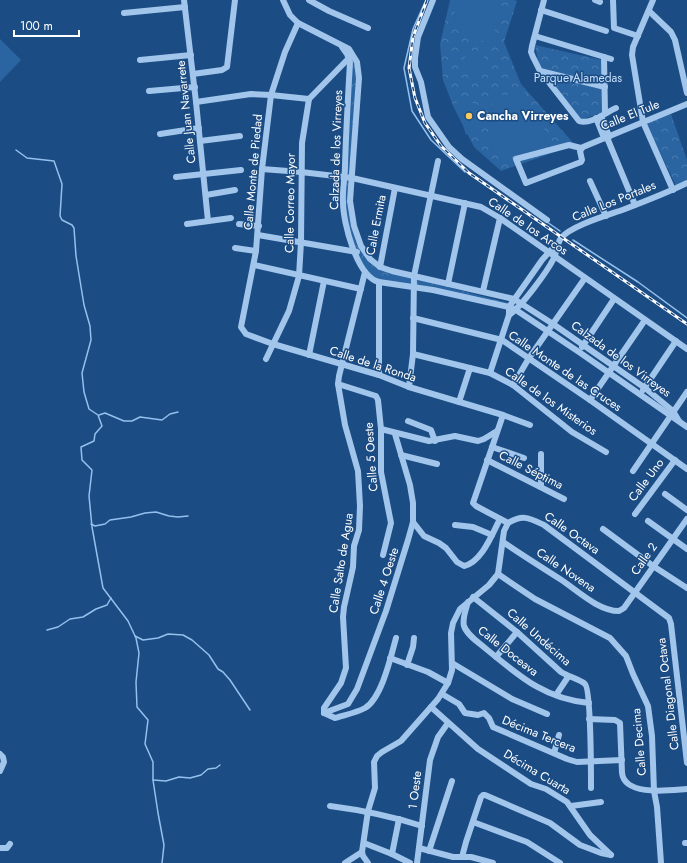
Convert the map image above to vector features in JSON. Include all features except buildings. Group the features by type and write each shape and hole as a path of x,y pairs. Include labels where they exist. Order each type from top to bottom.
{"street":[{"path":"193,74 222,70 227,67 235,0"},
{"name":"Calzada de los Virreyes","path":"283,0 290,15 298,23 352,52 358,68 350,201 354,226 365,252 370,259 380,267 483,291 514,299 522,303 645,388 687,427"},
{"path":"308,0 368,28"},
{"path":"433,0 418,37 414,67 421,82 428,117 434,128 449,147 462,159 547,220"},
{"path":"544,0 531,52 540,71 579,121 583,122 601,116 616,108"},
{"path":"613,0 614,28 638,36"},
{"path":"653,0 633,47 632,55 643,122 673,190"},
{"path":"124,14 185,3"},
{"name":"Calle Juan Navarrete","path":"185,3 208,221"},
{"path":"542,10 606,31"},
{"path":"649,11 671,32 675,40 687,93"},
{"name":"Calle Monte de Piedad","path":"241,327 254,265 258,236 262,169 271,95 285,52 298,23"},
{"path":"535,36 611,59"},
{"path":"196,102 251,94 310,99 349,58 341,45"},
{"path":"140,60 191,54"},
{"path":"604,56 605,87 601,116 607,138 635,205"},
{"name":"Calzada de los Virreyes","path":"349,58 349,93 343,202 347,230 355,252 366,272 373,280 509,307 516,310 672,414"},
{"path":"540,71 605,87"},
{"path":"149,91 194,87"},
{"name":"Calle Correo Mayor","path":"266,359 289,311 298,276 301,242 302,143 310,99"},
{"name":"Calle El Tule","path":"582,148 580,151 581,162 526,183 516,159 569,145 582,148 687,104"},
{"path":"160,134 199,128"},
{"path":"200,141 240,136"},
{"path":"409,387 413,354 414,276 438,161"},
{"name":"Calle de los Arcos","path":"262,169 352,178 481,207 500,218 555,256 687,350"},
{"path":"176,177 241,170"},
{"path":"590,181 606,216"},
{"name":"Calle Los Portales","path":"509,307 549,252 556,248 562,237 572,230 687,183"},
{"name":"Calle Ermita","path":"380,267 395,188"},
{"path":"206,195 235,190"},
{"path":"448,284 465,203"},
{"path":"187,224 231,218"},
{"path":"483,291 500,218"},
{"path":"239,224 259,226"},
{"path":"258,236 355,252 365,252"},
{"path":"235,248 256,251"},
{"path":"509,315 522,303 555,256 556,248"},
{"path":"254,265 361,289"},
{"name":"Calle Salto de Agua","path":"324,713 324,708 328,701 341,684 346,668 344,607 353,567 354,546 359,530 360,506 358,470 345,426 338,384 366,272"},
{"path":"513,385 529,358 585,278"},
{"path":"309,355 324,281"},
{"path":"379,375 380,282"},
{"path":"579,352 614,299"},
{"path":"490,373 502,340 509,315 509,307"},
{"name":"Calle Monte de las Cruces","path":"413,318 502,340 652,443 687,469"},
{"path":"590,400 645,320"},
{"name":"Calle de la Ronda","path":"241,327 246,334 273,344 379,375 409,387 503,415 530,425"},
{"path":"640,394 676,341"},
{"name":"Calle de los Misterios","path":"413,354 490,373 513,385 572,432 606,452"},
{"path":"459,402 470,368"},
{"name":"Calle 5 Oeste","path":"338,384 376,396 378,400 381,472 391,523 383,554"},
{"path":"633,470 687,392"},
{"path":"368,863 362,852 368,812 375,788 373,769 374,762 377,756 401,741 442,694 448,684 452,670 452,623 460,609 489,585 498,574 504,531 508,523 476,506 473,501 503,415"},
{"path":"408,420 431,430 435,441"},
{"path":"380,429 395,434 429,441 455,436 478,441 497,431"},
{"name":"Calle 4 Oeste","path":"324,713 348,704 357,689 386,612 413,522 413,503 410,484 395,434"},
{"path":"492,447 524,458"},
{"path":"541,454 541,487"},
{"path":"401,455 437,464"},
{"name":"Calle Séptima","path":"487,460 564,499"},
{"name":"Calle Uno","path":"635,514 675,460"},
{"path":"665,494 687,510"},
{"name":"Calle Octava","path":"508,523 516,518 525,517 544,525 634,592"},
{"path":"413,522 424,536 446,548 457,562 464,566 470,563 482,552 500,519"},
{"name":"Calle 2","path":"619,611 624,608 687,519"},
{"path":"648,521 687,549"},
{"path":"455,525 473,526 492,535"},
{"path":"603,528 653,566 687,588"},
{"name":"Calle Novena","path":"503,542 594,602 608,610 619,611"},
{"name":"Calle Decima","path":"498,574 535,599 610,638 626,656 648,706 652,736 654,791 657,807 661,863"},
{"name":"Calle Diagonal Octava","path":"634,592 669,618 671,624 684,708 687,763"},
{"name":"Calle Undécima","path":"473,597 517,632 561,672 568,677 586,685 588,688 591,788"},
{"name":"Calle Doceava","path":"468,602 463,622 464,628 496,657 523,679 545,691 574,701 589,703"},
{"path":"496,657 517,632"},
{"path":"324,713 335,718 371,704 376,698 380,689 396,638"},
{"path":"407,665 413,647 414,638"},
{"path":"390,658 428,672 448,684"},
{"path":"452,663 512,699 547,714"},
{"path":"556,695 568,677"},
{"name":"Décima Tercera","path":"442,694 459,704 465,713 478,715 484,713 489,718 493,727 566,759 577,762 622,760"},
{"name":"Décima Cuarta","path":"431,707 478,749 531,784 558,796 571,806 590,835 611,855 580,845 550,823 483,795 462,857"},
{"path":"589,719 618,721 620,726 623,780 634,788 654,791 687,789"},
{"name":"1 Oeste","path":"416,863 430,760 438,737 448,723"},
{"path":"554,753 559,735"},
{"path":"0,754 3,757 4,762 0,771"},
{"path":"429,851 452,781"},
{"path":"571,806 601,802"},
{"path":"330,806 368,812 422,826"},
{"path":"392,854 399,819"},
{"path":"473,822 527,842 560,863"},
{"path":"364,843 410,863"},
{"path":"0,848 7,848 10,844"},
{"path":"419,848 453,857 471,857 493,863"},
{"path":"345,863 362,852"}],"green space":[{"path":"450,0 517,1 504,42 521,84 575,145 501,171 474,147 454,108 443,80 440,44"},
{"path":"456,0 499,0 502,8 491,42 481,41 466,35 461,31 455,18"},
{"path":"0,39 21,60 0,82"},
{"name":"Parque Alamedas","path":"535,45 602,60 603,112 581,120 546,76 538,61"},
{"path":"483,50 485,71 467,72 465,52"},
{"path":"354,59 357,67 352,178 344,178 349,62"},
{"path":"526,93 526,112 543,111 546,149 491,152 490,115 515,113 493,114 492,96"},
{"name":"Cancha Virreyes","path":"471,98 482,128 466,135 456,103"},
{"path":"671,114 687,160 687,181 676,186 646,123"},
{"path":"344,180 351,180 350,202 362,248 381,270 517,305 515,310 415,288 374,283 360,266 348,238"}],"waterway":[{"path":"426,0 413,29 404,68 412,111 431,140 465,172"},
{"path":"16,150 27,158 54,161 62,184 60,216 62,220 72,225 74,228 76,256 84,305 90,326 91,340 82,373 84,392 89,409 98,415 102,426 95,434 94,441 81,447 82,460 92,470 89,496 92,527 103,588 128,621 136,638 139,653 136,682 137,707 148,720 145,744 153,762 153,780 164,845 162,863"},
{"path":"547,222 560,231"},
{"path":"573,240 638,282 687,318"},
{"path":"99,415 105,413 124,421 132,421 140,417 162,420 170,414 178,412"},
{"path":"91,524 95,526 105,524 110,520 156,512 169,516 188,516"},
{"path":"47,630 58,627 70,619 83,617 96,609 107,605 111,598"},
{"path":"135,636 143,640 158,638 168,634 183,635 192,640 209,655 218,669 230,680 250,710"},
{"path":"153,780 166,781 179,777 190,778 201,775 208,769 216,768 220,765"}],"railway":[{"path":"427,0 413,37 409,68 415,98 425,123 441,146 469,173 687,324"}],"place":[{"name":"Cancha Virreyes","path":"469,116"}]}
